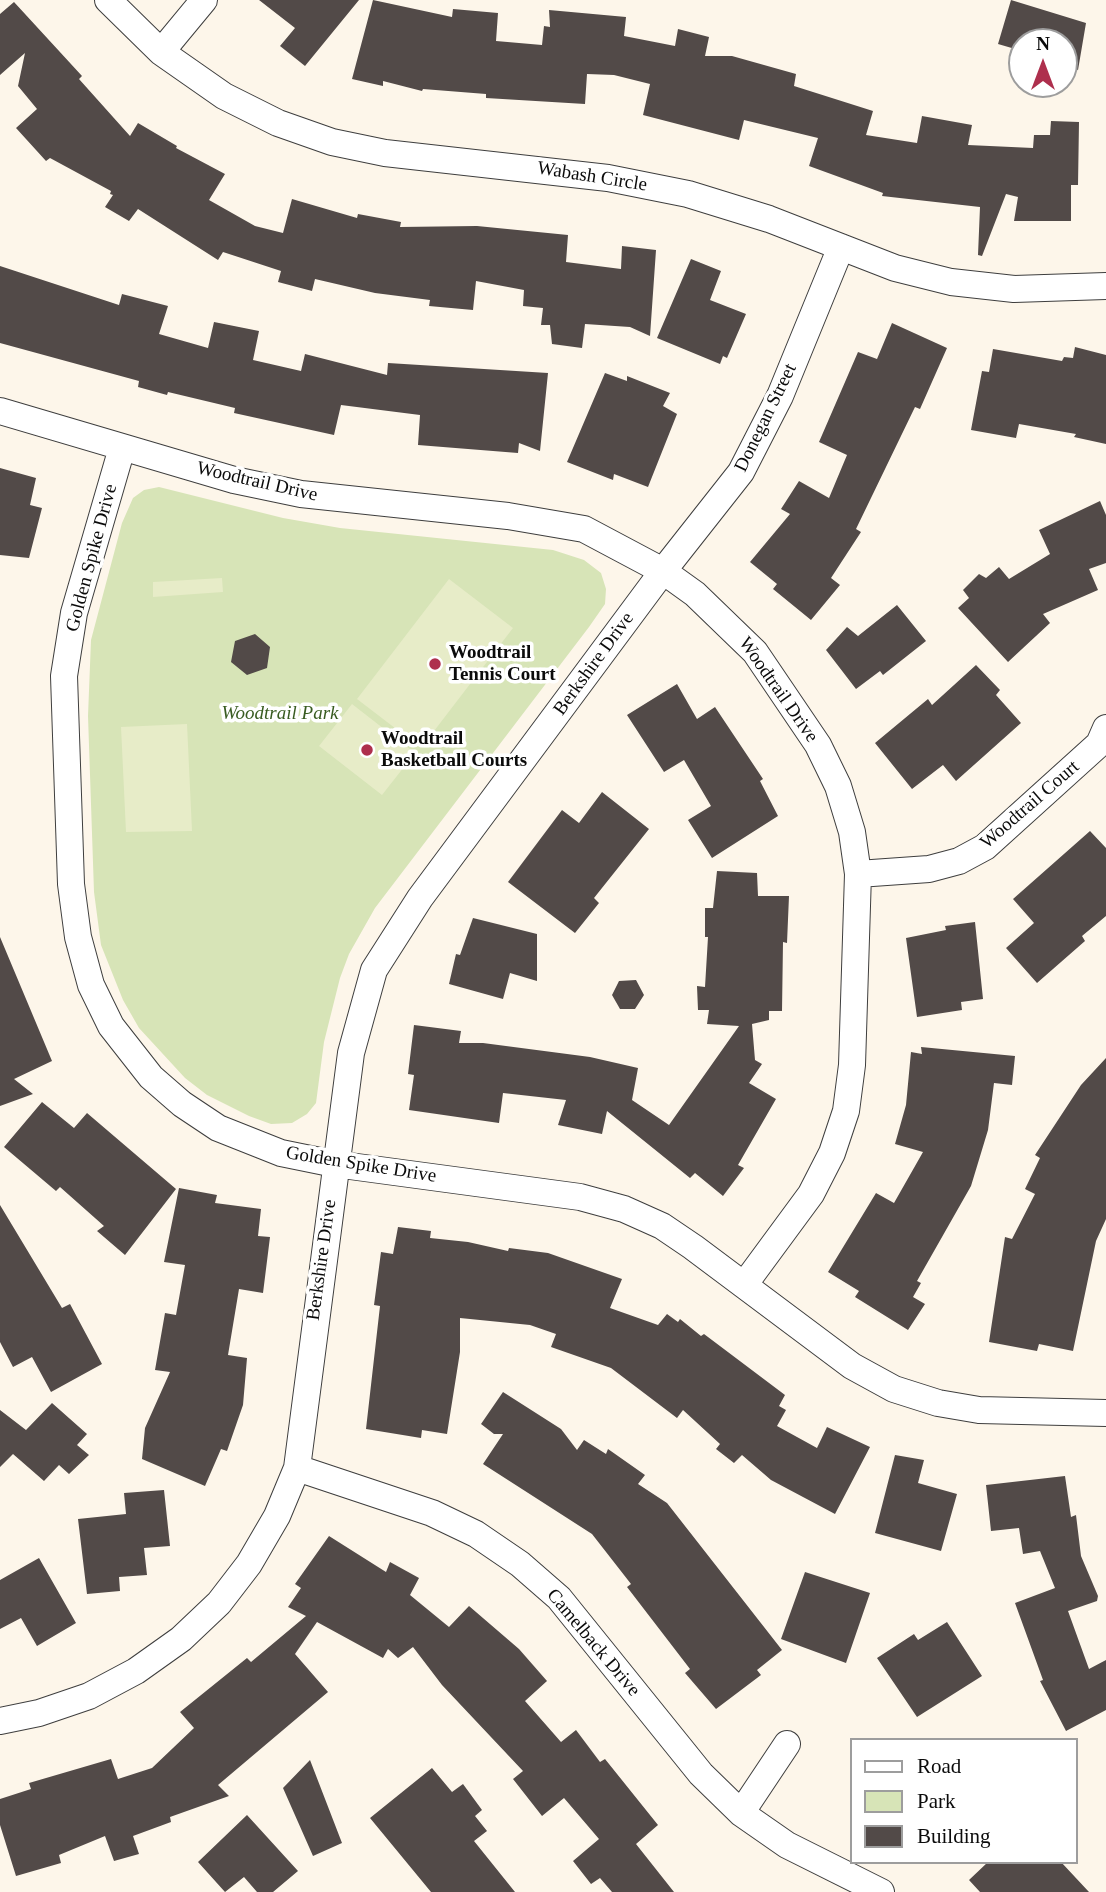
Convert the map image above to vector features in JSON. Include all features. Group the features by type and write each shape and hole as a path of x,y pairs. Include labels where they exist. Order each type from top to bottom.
{"street":[{"name":"Wabash Circle","path":"108,0 161,52 224,96 278,122 332,142 385,153 608,178 688,194 769,219 895,268 951,282 1014,289 1106,286"},
{"path":"161,52 204,0"},
{"name":"Donegan Street","path":"663,571 741,472 780,396 841,247"},
{"name":"Woodtrail Drive","path":"0,411 234,480 301,494 571,526 604,538 663,571 725,620 755,652 818,745 838,786 852,832 858,874 852,1065 846,1111 832,1153 811,1194 744,1285"},
{"name":"Golden Spike Drive","path":"122,448 74,613 64,676 71,884 83,961 111,1026 136,1061 165,1090 201,1118 240,1139 281,1153 335,1164 580,1197 613,1206 662,1226 852,1366 894,1389 939,1403 979,1410 1106,1413"},
{"name":"Berkshire Drive","path":"0,1721 38,1713 89,1696 136,1671 181,1639 219,1603 249,1564 277,1516 297,1468 351,1053 374,970 420,898 663,571"},
{"name":"Woodtrail Court","path":"858,874 929,869 958,861 985,847 1099,744 1106,728"},
{"name":"Camelback Drive","path":"297,1468 432,1513 476,1534 520,1564 559,1598 701,1774 741,1813 788,1845 881,1892"},
{"path":"741,1813 788,1744"}],"green space":[{"name":"Woodtrail Park","path":"159,487 283,518 340,528 553,550 584,560 601,573 606,589 605,604 589,627 375,908 349,954 340,978 324,1042 316,1103 307,1114 292,1123 271,1124 249,1116 207,1095 185,1078 139,1028 123,1000 101,945 94,892 88,716 91,640 122,523 133,498 144,490"},
{"path":"222,578 223,592 153,597 153,582"},
{"name":"Woodtrail Tennis Court","path":"449,579 513,628 421,748 357,699"},
{"name":"Woodtrail Basketball Courts","path":"352,704 415,753 382,795 319,746"},
{"path":"187,724 192,831 126,832 121,727"}],"building":[{"path":"259,0 359,0 305,66 280,46 295,28"},
{"path":"373,0 452,17 453,9 498,13 496,41 542,45 544,26 550,27 549,10 626,17 624,36 675,46 678,29 709,37 705,56 732,56 796,74 794,86 873,111 866,135 917,143 922,116 972,125 968,145 1033,148 1034,135 1050,135 1051,121 1079,122 1078,185 1071,185 1071,221 1014,221 1018,197 1006,194 982,256 978,255 980,207 882,196 883,193 809,166 818,138 744,120 739,140 643,115 650,84 614,75 587,74 585,104 486,98 486,94 422,91 383,81 383,86 352,79"},
{"path":"1011,0 1086,23 1078,70 1078,28 1008,28 1008,47 998,44"},
{"path":"14,2 82,76 79,79 130,136 138,123 177,146 176,148 225,174 209,200 255,226 283,233 292,199 357,218 358,214 401,222 400,227 477,226 568,235 566,262 621,269 622,246 656,250 650,336 630,327 585,324 582,348 552,344 550,325 541,325 543,308 523,306 524,290 476,281 473,310 429,306 430,300 375,293 315,279 312,291 278,282 281,271 223,252 218,260 138,209 129,221 105,207 113,195 110,194 111,191 50,158 46,161 16,128 37,109 18,86 25,53 0,75 0,14"},
{"path":"691,259 721,271 710,300 746,314 727,358 723,356 720,364 657,338"},
{"path":"0,266 119,305 122,294 168,306 159,334 208,348 214,322 259,331 253,360 301,371 305,354 387,375 388,363 548,373 540,451 519,443 518,453 418,445 420,415 341,405 334,435 234,413 235,408 168,392 167,395 138,387 139,381 0,343"},
{"path":"892,323 947,348 920,409 915,407 856,529 861,532 831,578 840,585 811,620 773,589 777,584 750,562 790,514 781,509 799,481 829,498 847,455 819,442 858,352 877,359"},
{"path":"1075,347 1106,355 1106,444 1074,437 1076,434 1019,424 1016,438 971,430 982,371 989,372 993,349 1062,361 1064,357 1073,358"},
{"path":"605,373 627,381 627,376 670,393 663,406 677,414 648,487 614,474 613,480 567,462"},
{"path":"0,468 36,478 30,505 42,508 29,558 0,555"},
{"path":"1100,501 1106,515 1106,563 1089,569 1098,590 1043,614 1050,623 1008,662 958,608 969,598 963,590 979,574 986,578 999,567 1009,579 1050,554 1039,530"},
{"path":"897,605 926,641 883,675 880,671 856,689 826,650 847,627 858,636"},
{"path":"255,634 270,647 267,668 247,675 231,662 235,641"},
{"path":"976,665 1000,690 996,695 1021,723 956,781 943,765 912,789 875,743 928,699 932,705"},
{"path":"677,684 697,719 715,707 763,779 760,781 778,816 712,858 688,820 711,806 684,760 664,772 627,715"},
{"path":"602,792 649,829 594,898 599,903 575,933 508,882 562,810 579,823"},
{"path":"1090,831 1106,848 1106,916 1082,936 1085,941 1037,983 1006,948 1034,923 1013,899"},
{"path":"717,871 757,873 758,896 789,896 787,943 783,942 782,1011 769,1011 769,1020 752,1024 755,1060 762,1064 749,1083 776,1099 738,1165 744,1168 723,1196 695,1173 690,1178 607,1111 602,1134 558,1125 566,1100 503,1093 499,1123 409,1110 414,1075 408,1074 414,1025 461,1031 459,1043 483,1043 590,1057 638,1068 632,1100 669,1125 739,1026 707,1024 709,1010 698,1010 697,986 705,987 708,937 705,937 705,908 713,908"},
{"path":"473,918 537,934 537,981 510,973 503,999 449,984 456,954 460,955"},
{"path":"975,922 983,999 961,1002 962,1010 917,1017 906,938 946,930 945,926"},
{"path":"0,937 52,1061 14,1079 33,1094 0,1106"},
{"path":"636,980 644,995 635,1009 620,1009 612,995 619,981"},
{"path":"921,1047 1015,1056 1012,1085 994,1083 988,1130 971,1186 917,1281 921,1283 913,1297 925,1304 908,1330 855,1297 859,1291 828,1272 876,1193 894,1203 923,1152 895,1144 906,1105 911,1052 922,1054"},
{"path":"1106,1058 1106,1219 1096,1241 1073,1351 1039,1344 1037,1351 989,1342 1005,1237 1012,1239 1035,1194 1025,1189 1040,1158 1035,1155 1081,1085"},
{"path":"42,1102 74,1128 87,1113 176,1189 125,1255 97,1231 104,1226 60,1187 56,1191 4,1147"},
{"path":"179,1188 217,1195 215,1203 261,1209 258,1236 270,1237 263,1293 239,1289 228,1355 247,1358 243,1405 227,1451 221,1449 205,1486 142,1459 145,1428 170,1372 155,1370 165,1313 176,1315 185,1265 164,1262"},
{"path":"0,1205 62,1308 70,1304 102,1364 51,1392 32,1357 13,1367 0,1342"},
{"path":"398,1227 431,1231 430,1238 468,1242 508,1251 509,1248 548,1253 622,1279 610,1308 658,1325 667,1314 678,1322 680,1319 701,1336 704,1334 785,1395 779,1406 786,1410 777,1426 817,1448 827,1427 870,1447 835,1514 771,1480 742,1455 734,1463 716,1449 720,1444 683,1410 677,1418 611,1368 551,1347 556,1334 530,1325 460,1318 460,1352 447,1434 422,1430 421,1438 366,1429 380,1306 374,1305 381,1252 393,1254"},
{"path":"503,1392 561,1429 577,1450 584,1440 606,1454 608,1449 645,1475 638,1484 667,1503 782,1650 757,1670 761,1675 716,1709 685,1673 690,1669 627,1587 631,1584 592,1534 483,1464 503,1434 494,1434 481,1424"},
{"path":"52,1403 87,1434 77,1445 89,1455 69,1474 59,1465 44,1481 13,1454 0,1467 0,1410 26,1430"},
{"path":"895,1455 924,1460 918,1483 957,1494 941,1551 875,1533"},
{"path":"1065,1476 1071,1517 1076,1515 1081,1556 1098,1596 1097,1601 1068,1611 1089,1669 1106,1660 1106,1710 1066,1731 1040,1681 1043,1680 1015,1603 1055,1588 1040,1551 1023,1554 1019,1528 991,1531 986,1485"},
{"path":"164,1490 170,1546 144,1548 147,1575 119,1577 120,1591 87,1594 78,1519 126,1514 124,1493"},
{"path":"329,1536 386,1572 390,1562 419,1578 410,1595 449,1627 469,1606 519,1649 547,1681 525,1701 561,1742 576,1730 600,1762 605,1759 658,1825 636,1844 674,1892 612,1892 600,1878 591,1884 573,1861 599,1839 564,1798 542,1816 513,1779 523,1771 442,1685 413,1647 398,1658 388,1649 383,1658 317,1622 295,1654 328,1692 218,1785 229,1796 170,1817 171,1822 133,1836 139,1854 114,1861 105,1836 59,1855 61,1863 16,1876 0,1825 0,1799 31,1789 29,1783 111,1759 118,1779 152,1768 194,1728 180,1712 247,1658 251,1662 306,1616 288,1607 301,1588 295,1584"},
{"path":"39,1558 76,1623 37,1646 21,1618 0,1629 0,1580"},
{"path":"805,1572 870,1593 846,1663 781,1639"},
{"path":"947,1622 982,1676 917,1717 877,1658 914,1634 918,1640"},
{"path":"310,1760 342,1843 313,1856 283,1788"},
{"path":"432,1768 452,1792 463,1784 482,1810 475,1816 487,1831 474,1841 515,1892 431,1892 370,1818"},
{"path":"247,1815 298,1871 273,1892 257,1892 244,1877 225,1892 198,1862"},
{"path":"986,1864 1063,1864 1089,1892 980,1892 969,1880"}],"place":[{"name":"Woodtrail Tennis Court","path":"435,664"},
{"name":"Woodtrail Basketball Courts","path":"367,750"}]}
